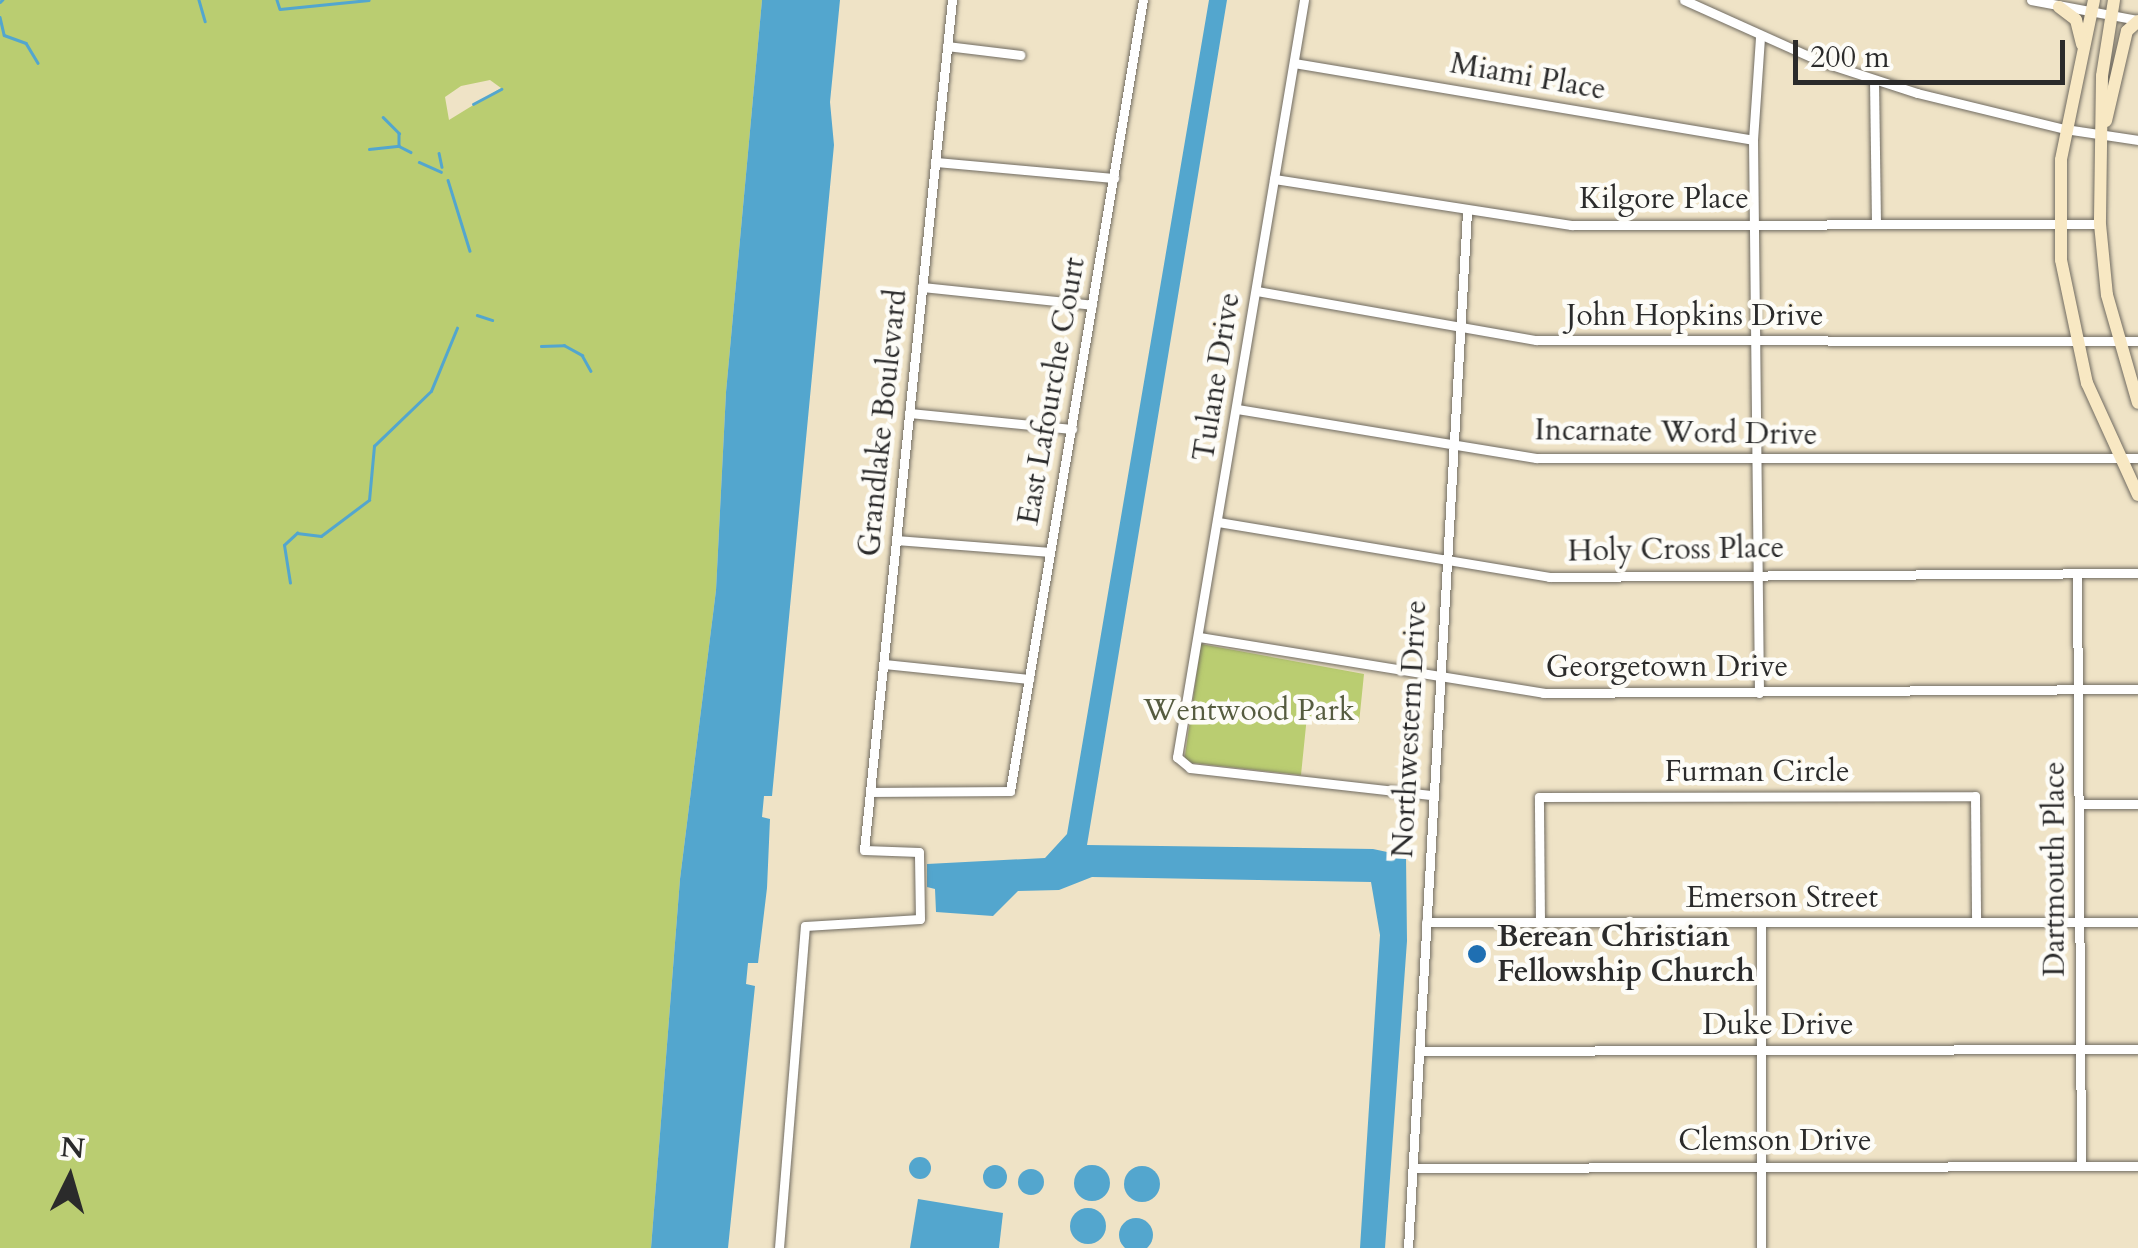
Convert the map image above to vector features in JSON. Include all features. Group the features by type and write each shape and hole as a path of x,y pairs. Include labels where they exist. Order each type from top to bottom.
{"main road":[{"path":"2114,0 2102,136 2100,224 2117,341 2138,403"},
{"path":"2093,6 2065,130 2058,226 2075,342 2118,458 2138,496"},
{"path":"2058,7 2080,26 2083,56"},
{"path":"2102,136 2127,31 2138,20"}],"street":[{"name":"Grandlake Boulevard","path":"779,1248 806,926 920,919 920,852 864,850 952,0"},
{"name":"East Lafourche Court","path":"870,792 1010,791 1142,0"},
{"name":"Tulane Drive","path":"1304,0 1178,762 1430,795"},
{"path":"1684,0 1760,36 1874,80 2065,130 2138,140"},
{"path":"2032,0 2058,7 2093,6 2110,16 2138,20"},
{"path":"1759,693 1753,140 1760,36"},
{"path":"947,46 1020,55"},
{"name":"Miami Place","path":"1294,63 1753,140"},
{"path":"1874,80 1876,224"},
{"path":"935,162 1114,178"},
{"name":"Kilgore Place","path":"1274,179 1570,225 2100,224"},
{"name":"Northwestern Drive","path":"1408,1248 1435,678 1467,212"},
{"path":"922,287 1092,305"},
{"name":"John Hopkins Drive","path":"1257,292 1536,340 2138,341"},
{"name":"Incarnate Word Drive","path":"1237,410 1536,458 2138,458"},
{"path":"909,413 1072,429"},
{"name":"Holy Cross Place","path":"1218,522 1549,577 2138,573"},
{"path":"897,540 1050,552"},
{"name":"Dartmouth Place","path":"2078,573 2081,1166"},
{"name":"Georgetown Drive","path":"1199,638 1543,693 2138,690"},
{"path":"884,664 1028,679"},
{"name":"Furman Circle","path":"1540,923 1539,798 1903,796 1974,796 1976,922"},
{"path":"2082,804 2138,804"},
{"name":"Emerson Street","path":"1426,922 2138,922"},
{"path":"1761,924 1761,1248"},
{"name":"Duke Drive","path":"1419,1051 2138,1049"},
{"name":"Clemson Drive","path":"1412,1168 2138,1166"}],"green space":[{"path":"0,0 762,0 726,392 716,590 680,879 651,1248 0,1248","holes":["490,80 501,88 449,120 445,97 461,86"]},
{"name":"Wentwood Park","path":"1201,644 1364,674 1359,723 1307,716 1301,775 1184,762"}],"water":[{"path":"762,0 840,0 830,102 834,145 772,796 764,796 762,817 770,819 767,888 758,963 748,963 746,984 755,986 728,1248 651,1248 680,879 716,590 726,392"},
{"path":"1209,0 1227,0 1087,845 1373,849 1406,856 1407,941 1385,1248 1360,1248 1380,935 1371,882 1092,877 1059,890 1018,891 993,916 936,912 935,889 927,887 927,864 1045,858 1067,834"},
{"path":"920,1157 928,1160 928,1176 920,1179 912,1176 909,1168 912,1160"},
{"path":"995,1165 1004,1168 1004,1186 995,1189 986,1186 983,1177 986,1168"},
{"path":"1092,1165 1105,1170 1110,1183 1105,1196 1092,1201 1079,1196 1074,1183 1079,1170"},
{"path":"1142,1166 1154,1172 1160,1184 1154,1196 1142,1202 1130,1196 1124,1184 1130,1172"},
{"path":"1031,1169 1040,1173 1044,1182 1040,1191 1031,1195 1022,1191 1018,1182 1022,1173"},
{"path":"918,1199 1003,1213 999,1248 910,1248"},
{"path":"1088,1208 1101,1213 1106,1226 1101,1239 1088,1244 1075,1239 1070,1226 1075,1213"},
{"path":"1136,1218 1148,1223 1153,1235 1148,1247 1136,1252 1124,1247 1119,1235 1124,1223"}],"waterway":[{"path":"199,0 205,21"},
{"path":"277,0 280,9 369,0"},
{"path":"0,17 4,35 26,43 38,63"},
{"path":"473,104 501,89"},
{"path":"383,117 399,133 399,144"},
{"path":"369,149 399,146 411,152"},
{"path":"439,153 442,167"},
{"path":"419,162 441,172"},
{"path":"448,180 470,251"},
{"path":"477,315 492,320"},
{"path":"290,583 284,545 297,533 321,536 369,500 374,446 431,391 457,328"},
{"path":"541,346 564,345 582,355 591,371"}],"place":[{"name":"Berean Christian Fellowship Church","path":"1477,954"}]}
